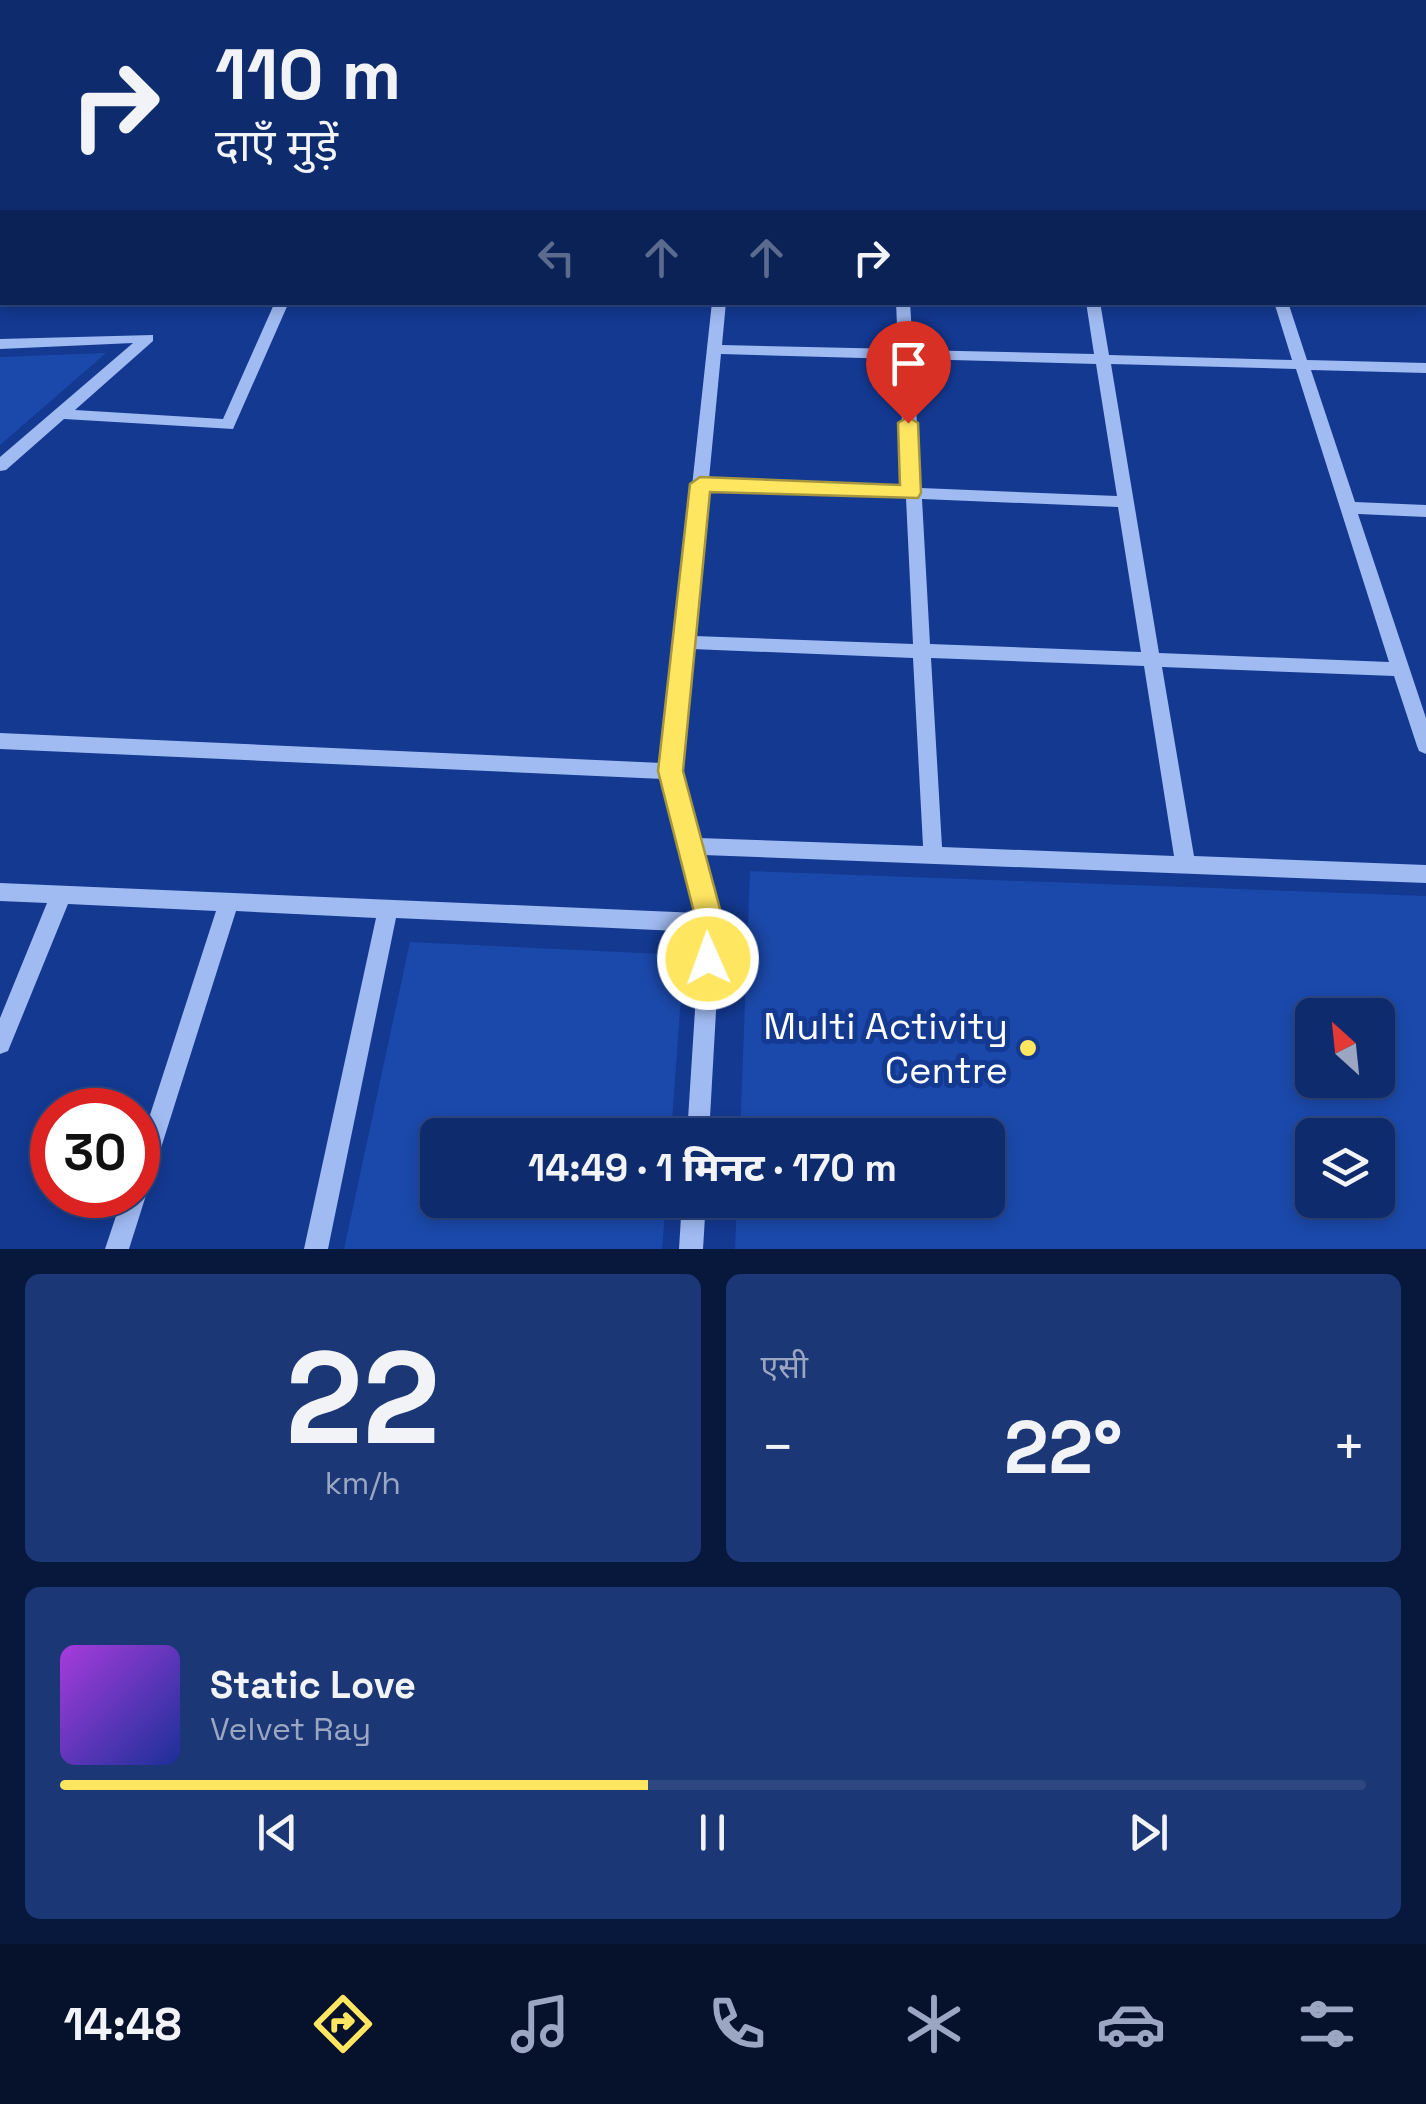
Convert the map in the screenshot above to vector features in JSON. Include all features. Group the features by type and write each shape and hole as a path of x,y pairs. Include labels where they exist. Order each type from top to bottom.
{"street":[{"path":"61,414 228,425 281,305"},
{"path":"699,1118 710,924 671,771 719,305"},
{"path":"904,305 932,855"},
{"path":"1093,305 1185,865"},
{"path":"1282,305 1426,746"},
{"path":"0,344 148,338 0,466"},
{"path":"714,348 1426,368"},
{"path":"700,484 1126,502"},
{"path":"1348,508 1426,512"},
{"path":"684,642 1401,669"},
{"path":"0,741 671,771"},
{"path":"690,846 1426,874"},
{"path":"0,892 710,924"},
{"path":"0,1044 61,895"},
{"path":"160,1117 229,902"},
{"path":"316,1249 388,909"},
{"path":"117,1249 127,1218"},
{"path":"691,1249 693,1218"}],"shaded area":[{"path":"106,353 0,445 0,357"},
{"name":"Multi Activity Centre","path":"750,871 1426,896 1426,1249 735,1249 736,1218 1005,1218 1005,1118 741,1118"},
{"path":"410,942 684,955 672,1118 420,1118 420,1218 665,1218 662,1249 344,1249"}],"place":[{"name":"Multi Activity Centre","path":"1028,1048"}],"route":[{"path":"708,959 710,924 671,771 700,484 911,493 908,423"}]}
